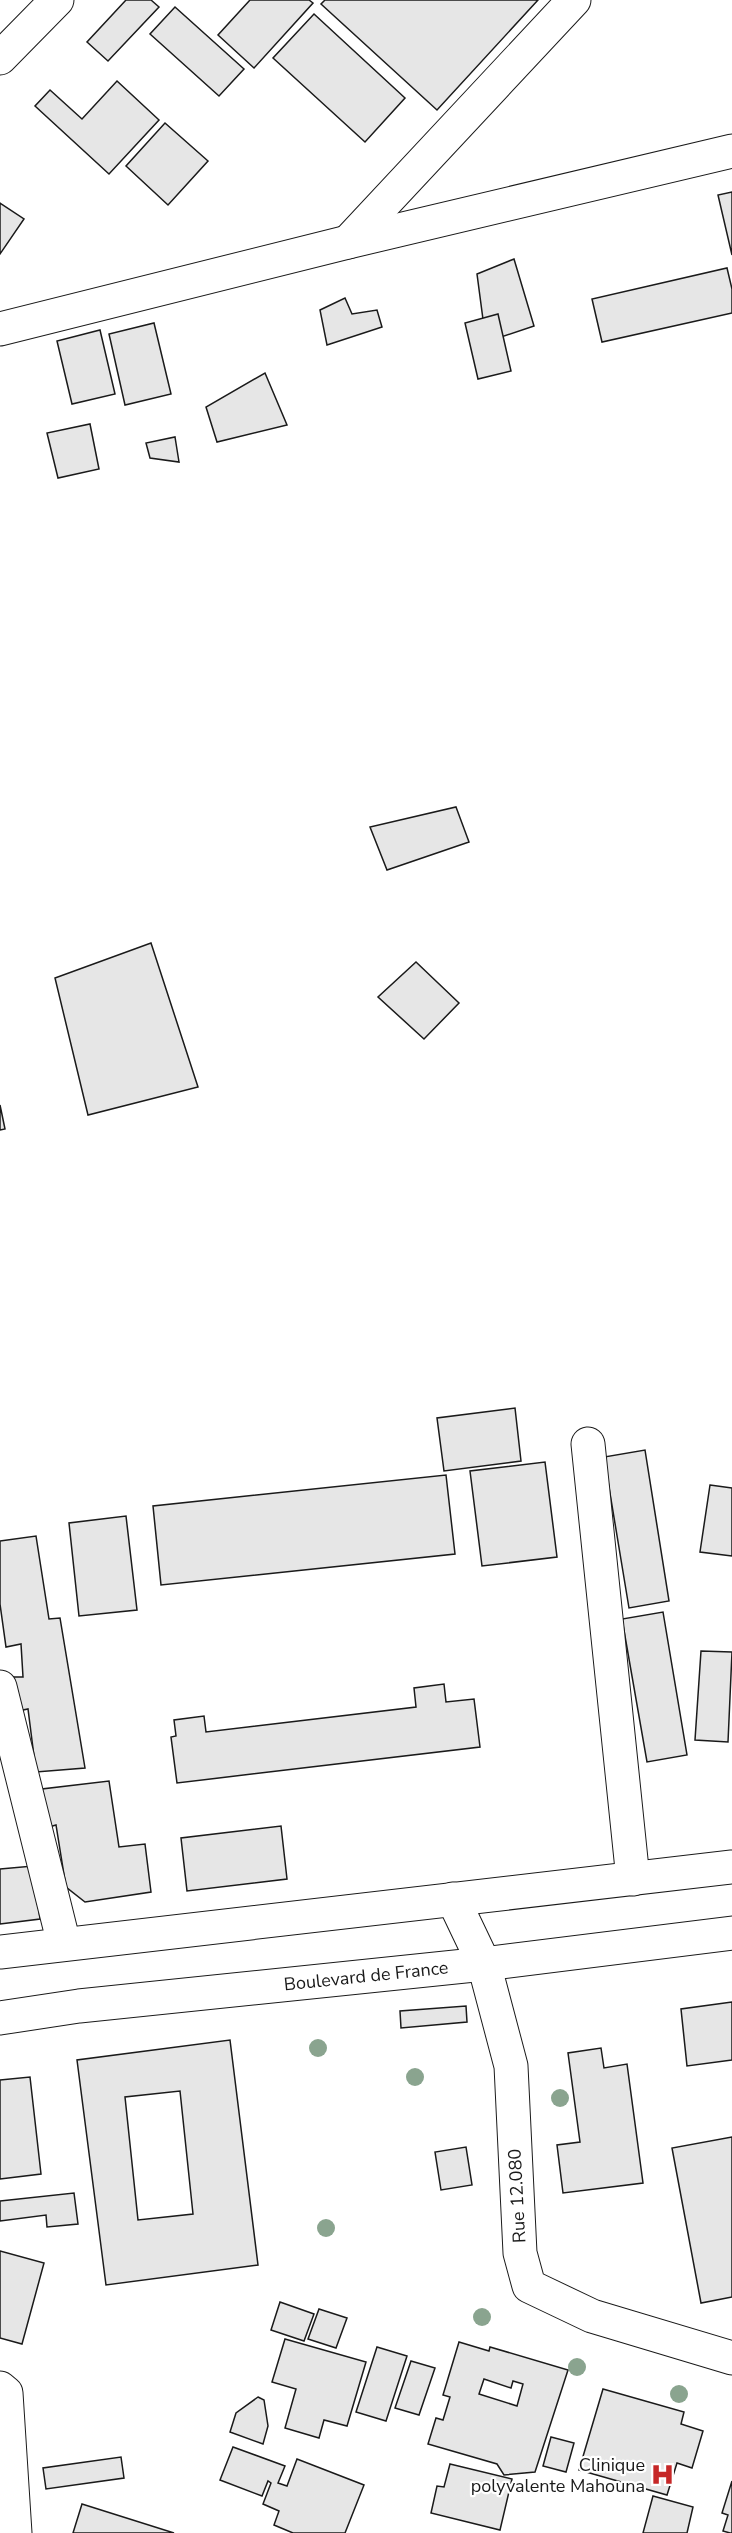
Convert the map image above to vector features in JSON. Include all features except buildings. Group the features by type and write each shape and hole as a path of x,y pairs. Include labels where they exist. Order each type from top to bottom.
{"street":[{"path":"0,58 57,0"},
{"path":"348,242 574,0"},
{"path":"0,330 348,242 732,152"},
{"path":"588,1444 633,1879"},
{"path":"0,1687 64,1944"},
{"path":"0,1952 732,1868"},
{"name":"Rue 12.080","path":"453,1899 484,1964 511,2066 520,2253 529,2286 592,2316 732,2358"},
{"name":"Boulevard de France","path":"0,2018 91,2005 484,1964 732,1933"},
{"path":"0,2388 6,2393 15,2533"}],"place":[{"name":"Clinique polyvalente Mahouna","path":"663,2475"}]}
